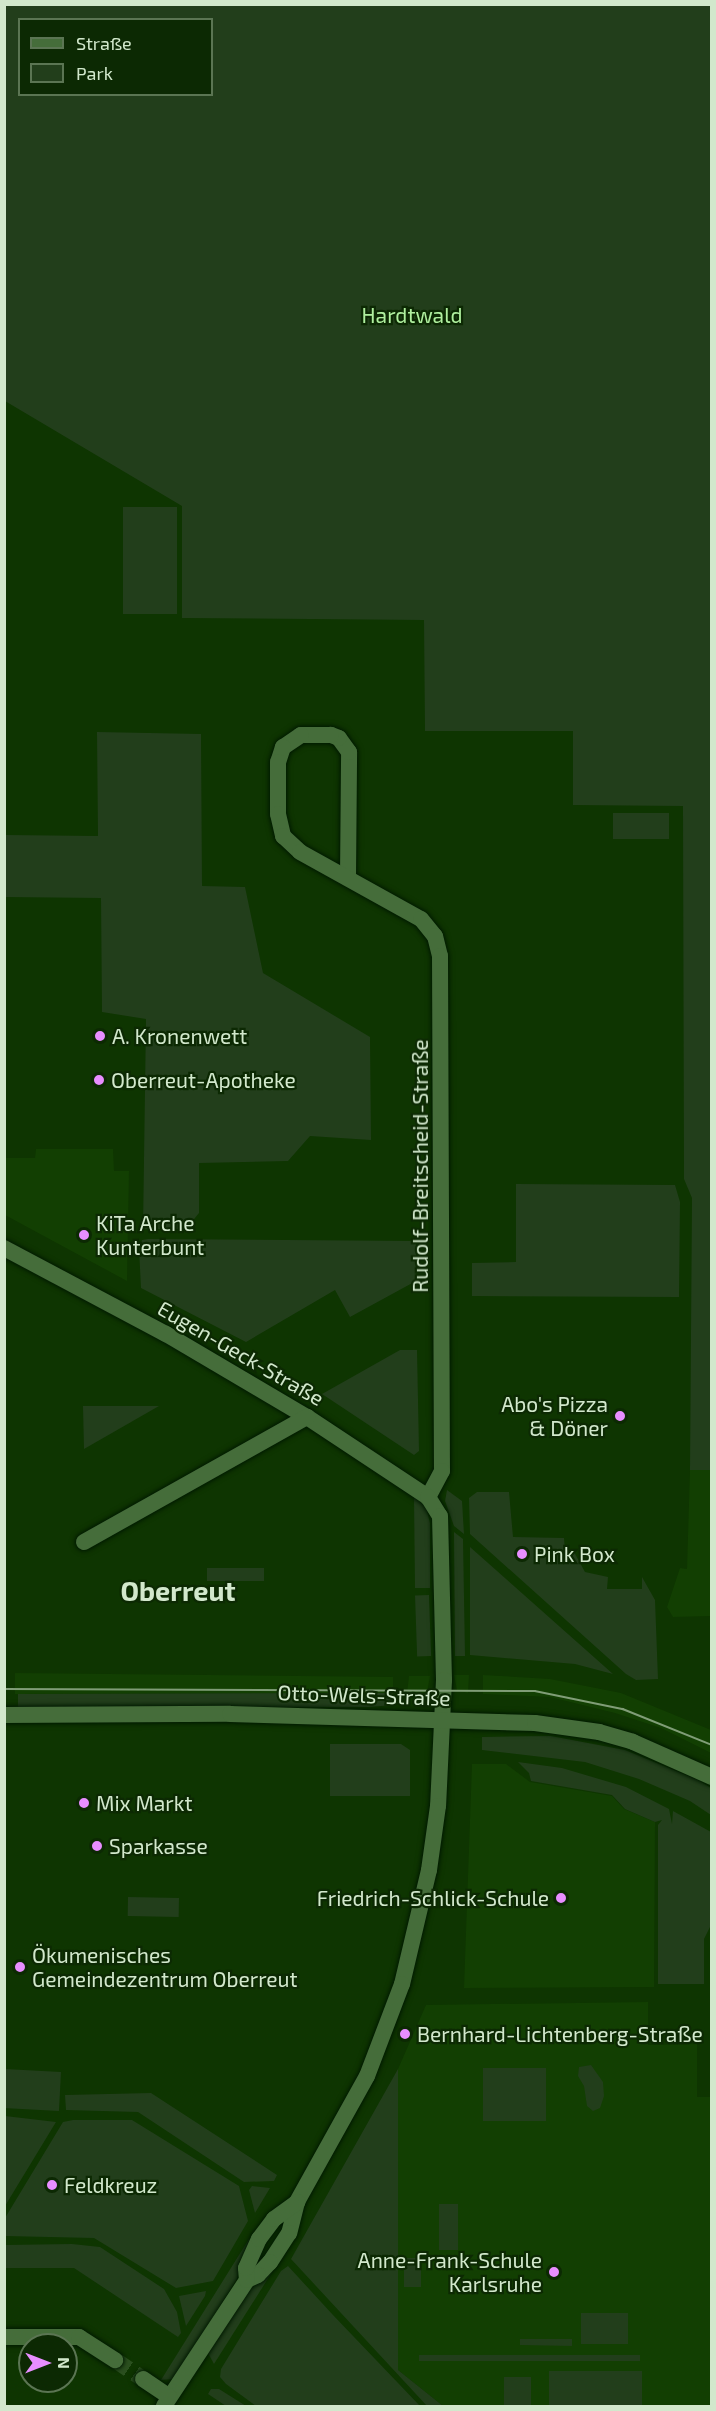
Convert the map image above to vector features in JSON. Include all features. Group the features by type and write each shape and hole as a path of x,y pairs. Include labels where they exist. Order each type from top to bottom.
{"street":[{"name":"Rudolf-Breitscheid-Straße","path":"348,878 349,752 339,738 331,735 302,735 283,747 278,762 278,814 283,836 300,852 421,919 435,936 440,956 442,1471 428,1497"},
{"name":"Eugen-Geck-Straße","path":"4,1248 166,1334 307,1417 428,1497 440,1516 442,1720"},
{"path":"84,1542 307,1417"},
{"name":"Otto-Wels-Straße","path":"4,1715 230,1714 535,1723 599,1732 667,1755 711,1777"},
{"path":"143,2379 167,2402 247,2280 270,2262 289,2233 297,2202 367,2076 402,1984 434,1839 442,1720"},
{"path":"4,2337 79,2337 115,2360"}],"shaded area":[{"name":"KiTa Arche Kunterbunt","path":"36,1149 113,1149 114,1171 129,1171 127,1281 5,1215 5,1158 35,1158"},
{"path":"690,1470 711,1470 711,1616 673,1617 667,1607 680,1568 687,1569"},
{"path":"15,1673 393,1677 393,1693 15,1694"},
{"path":"454,1675 469,1675 468,1693 457,1690"},
{"path":"483,1675 550,1679 621,1693 711,1730 711,1753 661,1728 615,1713 550,1697 483,1694"},
{"path":"409,1676 430,1676 427,1693 407,1693"},
{"name":"Friedrich-Schlick-Schule","path":"472,1764 506,1764 530,1782 612,1796 624,1809 655,1822 654,1987 464,1988"},
{"name":"Anne-Frank-Schule Karlsruhe","path":"648,2002 648,2045 697,2044 697,2097 711,2097 711,2406 443,2406 398,2370 398,2069 426,2005"}],"green space":[{"name":"Hardtwald","path":"5,4 711,5 711,1470 690,1470 692,1198 684,1179 683,806 573,805 573,731 425,731 424,620 182,618 182,506 5,401"},
{"path":"123,507 177,507 177,614 123,614"},
{"path":"97,732 201,734 202,886 245,887 263,973 370,1037 371,1140 310,1136 288,1161 199,1163 199,1213 186,1229 143,1229 146,1019 102,1012 101,898 5,897 5,835 98,836"},
{"path":"613,813 669,813 669,839 613,839"},
{"path":"516,1184 675,1185 680,1202 679,1297 472,1296 472,1263 516,1262"},
{"path":"142,1240 416,1241 416,1281 350,1317 335,1290 246,1342 141,1288 139,1248"},
{"path":"400,1350 417,1350 419,1451 414,1455 322,1394"},
{"path":"83,1406 159,1406 84,1449"},
{"path":"447,1490 462,1501 464,1534 454,1526 445,1501"},
{"path":"477,1492 509,1492 513,1537 564,1538 565,1551 574,1552 585,1572 608,1577 607,1589 642,1589 642,1577 655,1600 658,1679 636,1680 626,1674 470,1534 469,1498"},
{"path":"414,1496 426,1507 430,1523 430,1588 415,1588"},
{"path":"454,1532 463,1539 465,1656 455,1656"},
{"path":"470,1547 613,1674 575,1664 470,1655"},
{"path":"207,1568 264,1568 264,1581 207,1581"},
{"path":"415,1595 429,1595 431,1656 417,1656"},
{"path":"393,1693 394,1705 369,1707 18,1708 18,1694"},
{"path":"551,1736 625,1750 698,1780 711,1788 711,1815 690,1801 639,1779 585,1762 482,1750 482,1737"},
{"path":"330,1744 401,1744 410,1750 410,1796 330,1796"},
{"path":"518,1762 562,1768 626,1787 669,1809 672,1824 673,1811 711,1832 712,1923 704,1939 704,1984 658,1984 658,1825 662,1820 655,1822 625,1809 612,1795 531,1781 529,1773"},
{"path":"128,1897 179,1898 179,1917 128,1916"},
{"path":"591,2065 603,2082 604,2096 600,2108 593,2111 587,2106 584,2086 578,2076 579,2067"},
{"path":"483,2068 546,2068 546,2121 483,2121"},
{"path":"5,2069 61,2072 59,2111 4,2108"},
{"path":"398,2069 398,2370 443,2406 427,2406 291,2259"},
{"path":"151,2093 277,2175 274,2181 244,2182 138,2112 66,2110 65,2095"},
{"path":"5,2116 56,2122 5,2206"},
{"path":"132,2120 239,2186 248,2221 213,2281 176,2288 94,2238 5,2236 5,2218 63,2122"},
{"path":"252,2186 270,2188 255,2213 249,2190"},
{"path":"439,2204 458,2204 458,2250 439,2250"},
{"path":"249,2239 252,2241 240,2261 237,2279 174,2379 161,2380"},
{"path":"72,2244 100,2247 164,2289 177,2312 181,2333 178,2337 74,2268 5,2268 5,2245"},
{"path":"281,2258 214,2364 208,2353 248,2289"},
{"path":"404,2258 421,2258 421,2287 404,2287"},
{"path":"288,2266 420,2406 256,2406 226,2384 220,2377 221,2369 281,2271"},
{"path":"206,2291 205,2296 186,2326 179,2296"},
{"path":"581,2313 628,2313 628,2344 581,2344"},
{"path":"520,2339 572,2339 572,2346 520,2345"},
{"path":"419,2355 640,2355 640,2361 419,2361"},
{"path":"549,2371 642,2371 642,2406 549,2406"},
{"path":"504,2377 531,2377 531,2406 504,2406"},
{"path":"211,2389 219,2389 246,2406 226,2406 208,2394"}],"tunnel":[{"path":"115,2360 143,2379"}],"tram line":[{"path":"4,1689 535,1691 623,1709 712,1745"}],"place":[{"name":"A. Kronenwett","path":"100,1036"},
{"name":"Oberreut-Apotheke","path":"99,1080"},
{"name":"KiTa Arche Kunterbunt","path":"84,1235"},
{"name":"Abo's Pizza & Döner","path":"620,1416"},
{"name":"Pink Box","path":"522,1554"},
{"name":"Mix Markt","path":"84,1803"},
{"name":"Sparkasse","path":"97,1846"},
{"name":"Friedrich-Schlick-Schule","path":"561,1898"},
{"name":"Ökumenisches Gemeindezentrum Oberreut","path":"20,1967"},
{"name":"Bernhard-Lichtenberg-Straße","path":"405,2034"},
{"name":"Feldkreuz","path":"52,2185"},
{"name":"Anne-Frank-Schule Karlsruhe","path":"554,2272"}],"district":[{"name":"Oberreut","path":"178,1591"}]}
